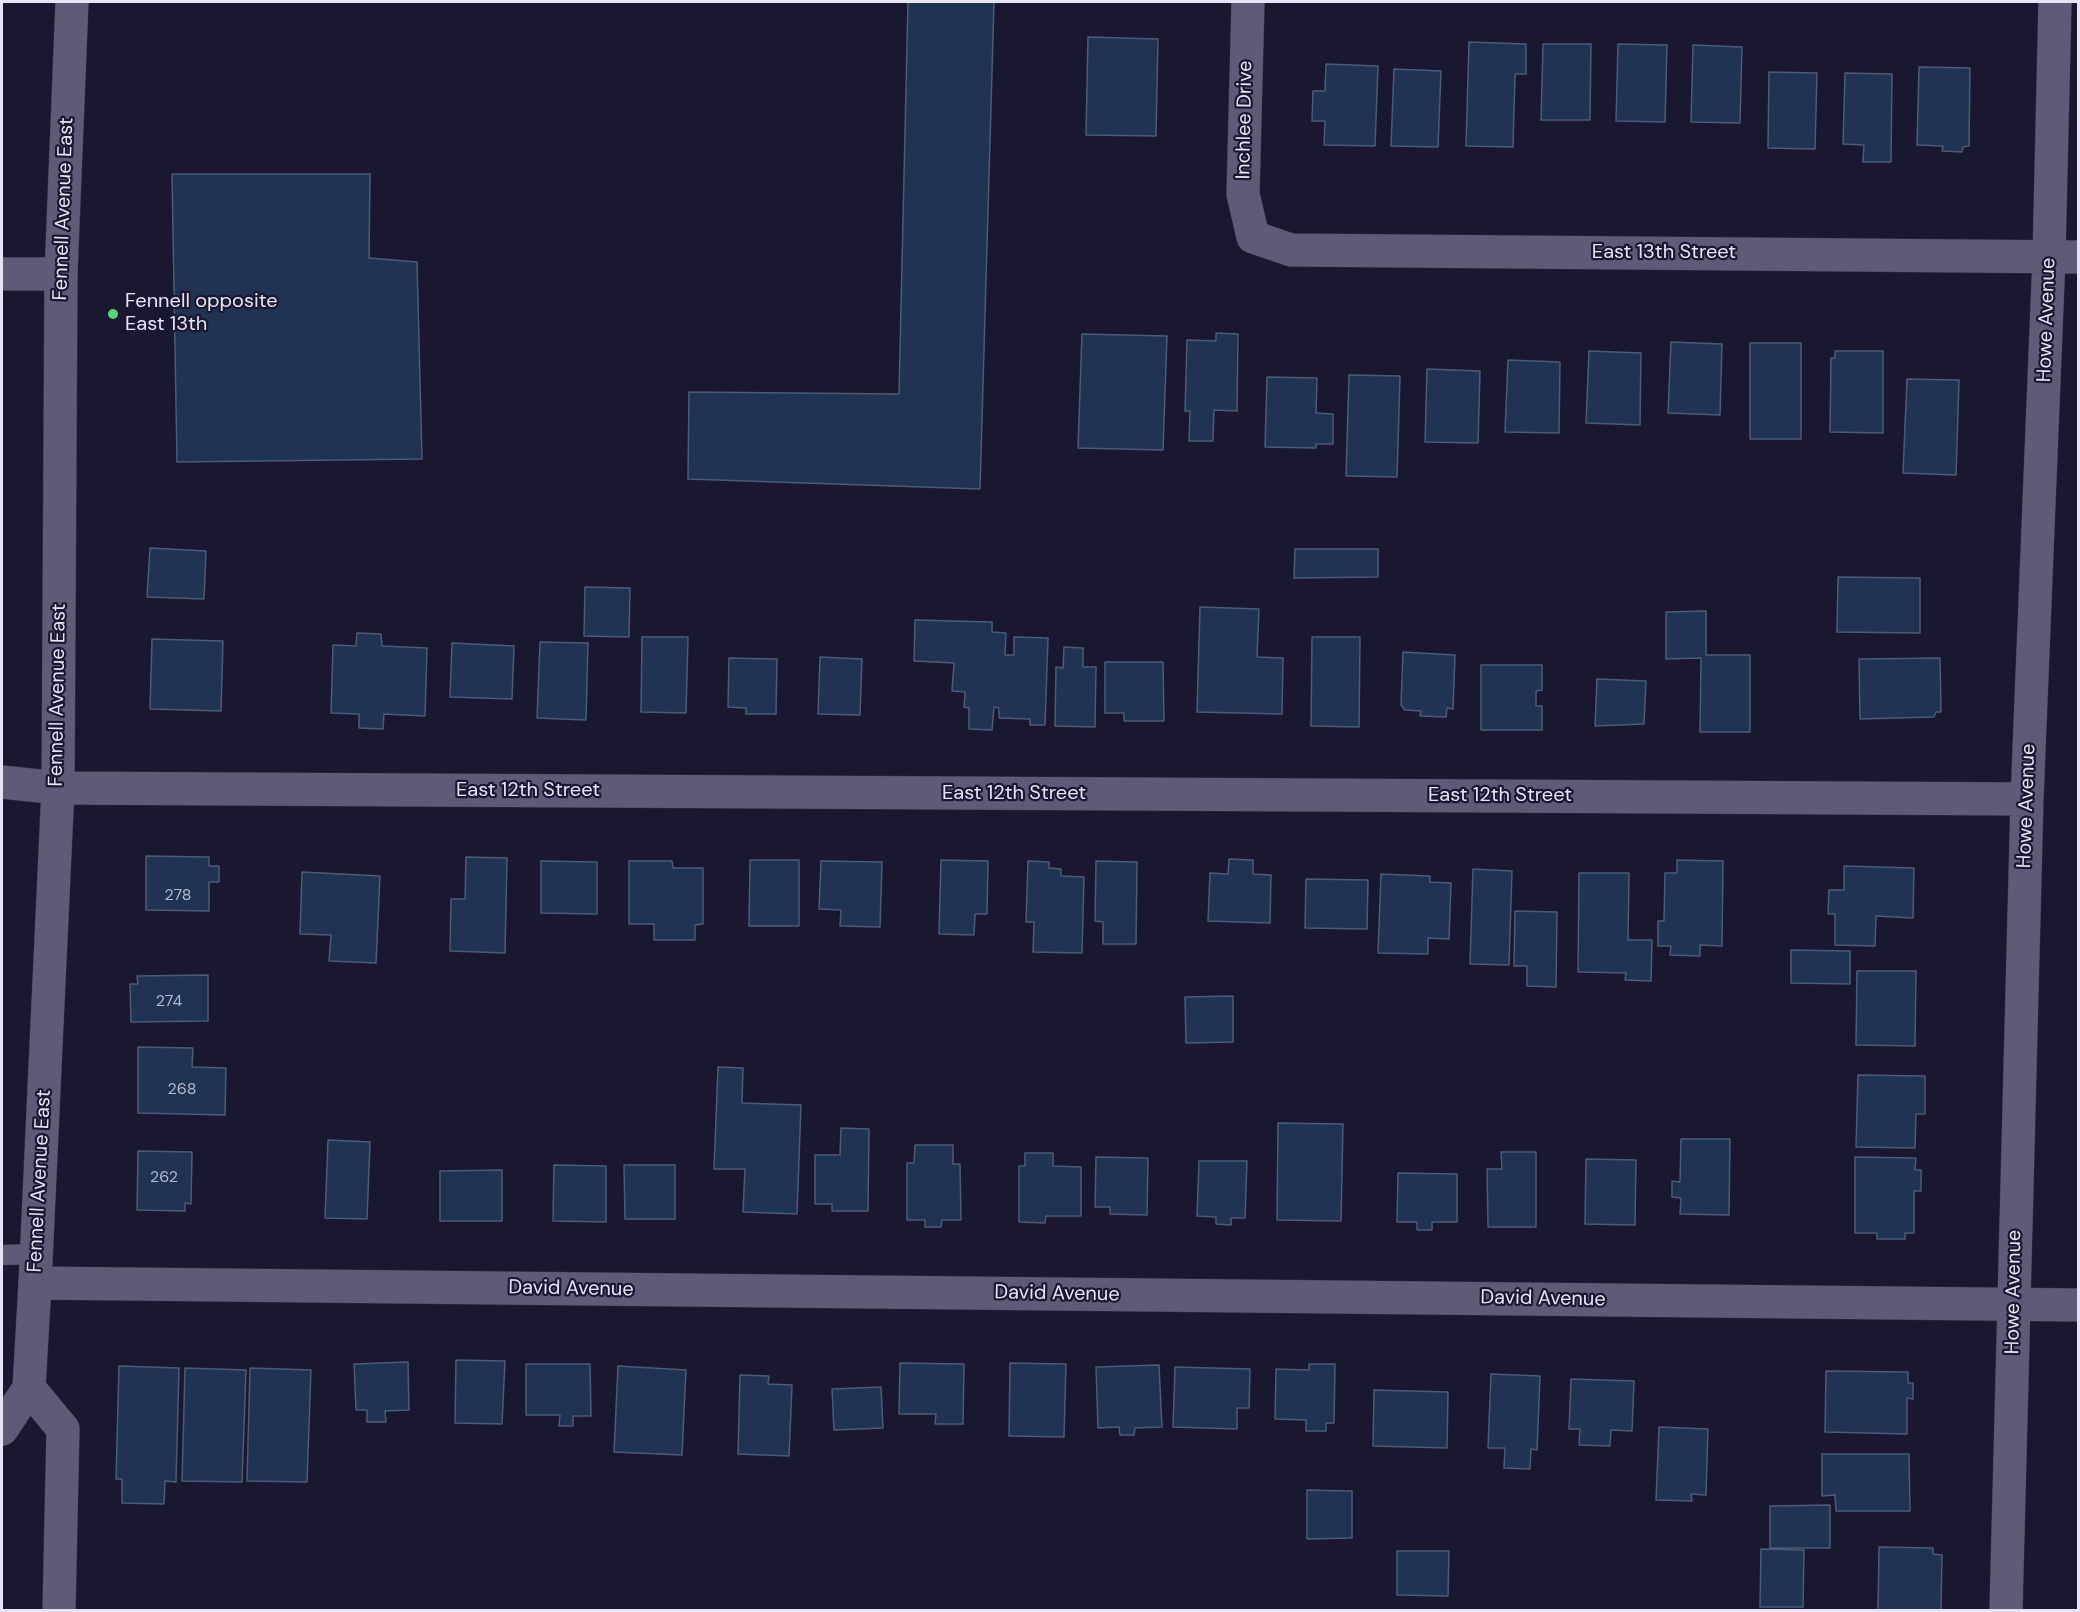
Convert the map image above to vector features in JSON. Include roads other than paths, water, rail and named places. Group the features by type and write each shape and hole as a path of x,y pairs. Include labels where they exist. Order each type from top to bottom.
{"street":[{"name":"Fennell Avenue East","path":"29,1388 58,788 62,274 72,2"},
{"name":"Inchlee Drive","path":"1248,2 1243,194 1253,237"},
{"name":"Howe Avenue","path":"2006,1611 2027,799 2064,257 2055,2"},
{"name":"East 13th Street","path":"1253,237 1291,250 2064,257"},
{"path":"2,274 62,274"},
{"name":"East 12th Street","path":"2,782 58,788 2027,799"},
{"name":"David Avenue","path":"36,1268 2079,1305"},
{"path":"2,1429 29,1388 63,1429 59,1611"}],"lane":[{"path":"2,1255 36,1268"}],"place":[{"name":"Fennell opposite East 13th","path":"113,314"}]}
